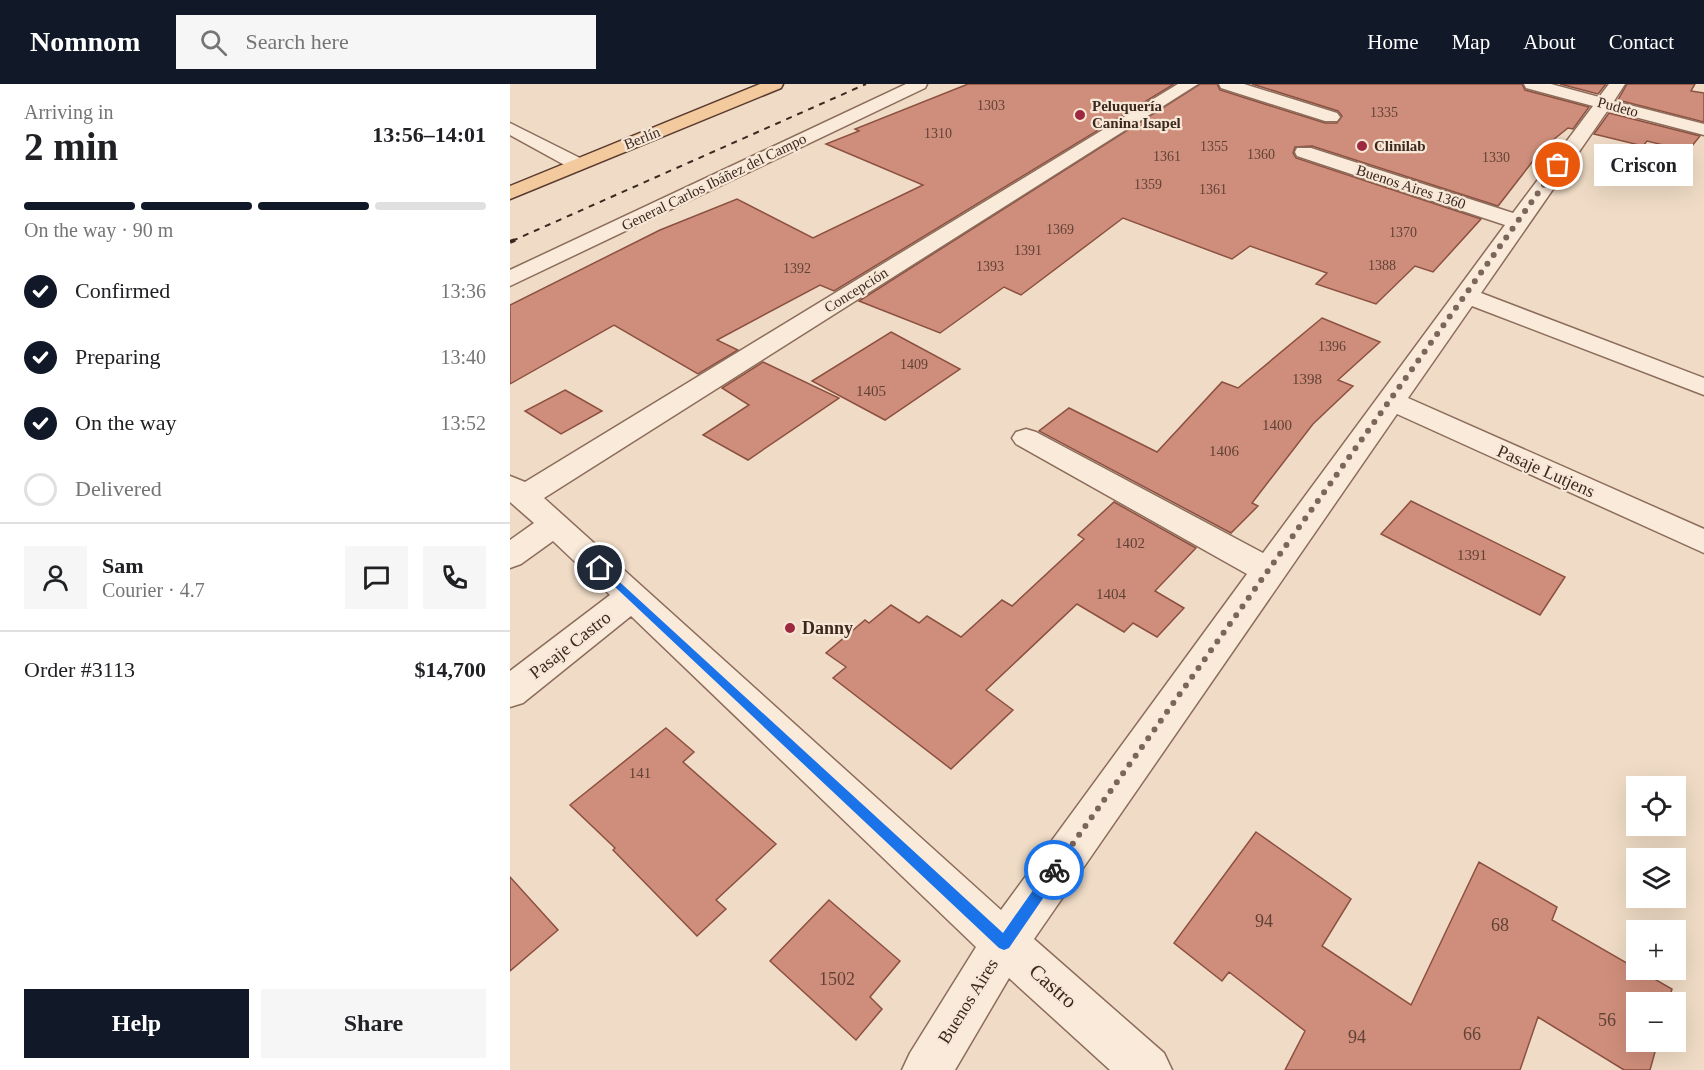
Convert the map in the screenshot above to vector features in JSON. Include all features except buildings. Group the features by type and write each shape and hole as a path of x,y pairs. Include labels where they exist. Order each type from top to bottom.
{"main road":[{"name":"Berlín","path":"510,194 775,84"}],"street":[{"name":"General Carlos Ibáñez del Campo","path":"510,279 919,84"},
{"name":"Concepción","path":"516,491 1190,84"},
{"path":"1227,84 1331,117"},
{"name":"Pudeto","path":"1532,84 1610,93 1704,130"},
{"name":"Buenos Aires","path":"927,1070 1004,943 1610,93"},
{"path":"511,129 578,164"},
{"name":"Buenos Aires 1360","path":"1304,152 1518,222"},
{"path":"1465,295 1704,387"},
{"name":"Pasaje Lutjens","path":"1389,400 1704,543"},
{"path":"1026,438 1268,571"},
{"name":"Castro","path":"516,491 555,524 1004,943 1147,1070"},
{"path":"510,556 555,524"},
{"name":"Pasaje Castro","path":"510,692 631,597"}],"railway":[{"path":"512,241 866,84"},
{"path":"510,242 515,240"}],"way so far":[{"path":"1054,870 1558,165"}],"place":[{"name":"Peluquería Canina Isapel","path":"1080,115"},
{"name":"Clinilab","path":"1362,146"},
{"name":"Criscon","path":"1558,165"},
{"name":"Danny","path":"790,628"}],"route":[{"path":"600,568 1004,943 1054,870"}]}
